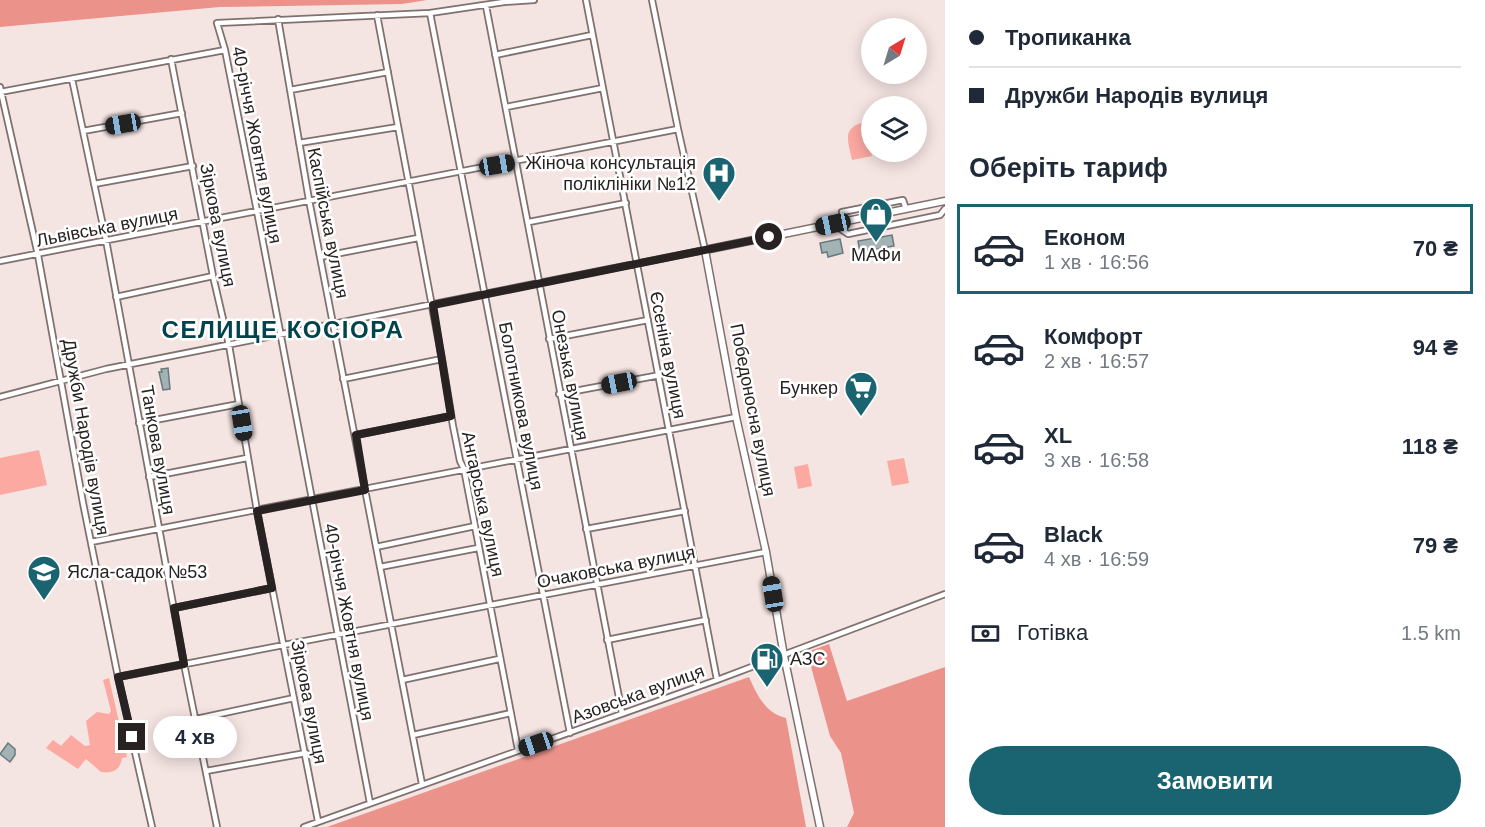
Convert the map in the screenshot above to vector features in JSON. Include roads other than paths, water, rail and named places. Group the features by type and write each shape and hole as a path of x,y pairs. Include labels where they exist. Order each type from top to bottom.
{"street":[{"path":"278,19 430,13 534,0"},
{"name":"Єсеніна вулиця","path":"586,0 615,141 717,680"},
{"name":"Победоносна вулиця","path":"652,0 705,250 736,417 766,552 784,656 820,827"},
{"name":"Онезька вулиця","path":"486,6 622,713"},
{"name":"Болотникова вулиця","path":"430,13 570,733"},
{"name":"Ангарська вулиця","path":"377,15 418,238 433,305 451,416 460,461 464,469 499,660 519,750"},
{"name":"40-річчя Жовтня вулиця","path":"278,19 217,22 225,50 257,211 369,803"},
{"name":"Каспійська вулиця","path":"278,19 309,201 422,784"},
{"path":"495,55 592,35"},
{"path":"0,90 225,50"},
{"name":"Зіркова вулиця","path":"171,58 213,276 229,345 257,511 318,821"},
{"path":"290,90 388,72"},
{"name":"Танкова вулиця","path":"72,79 106,240 158,528 217,827"},
{"path":"506,107 603,88"},
{"name":"Дружби Народів вулиця","path":"0,90 38,255 91,542 118,677 152,827"},
{"path":"83,131 182,113"},
{"path":"299,143 398,127"},
{"name":"Львівська вулиця","path":"0,261 678,129"},
{"path":"94,184 193,165"},
{"path":"0,398 129,365 538,285 945,201"},
{"path":"529,222 626,203"},
{"path":"833,224 848,234 940,215 945,209"},
{"path":"320,256 418,238"},
{"path":"116,297 213,276"},
{"path":"549,339 648,320"},
{"path":"343,379 442,359"},
{"path":"559,394 660,375"},
{"path":"139,423 239,405"},
{"path":"356,435 451,416"},
{"path":"91,542 464,469 669,432 736,417"},
{"path":"149,477 248,458"},
{"path":"586,529 685,511"},
{"path":"376,547 475,526"},
{"path":"380,567 478,548"},
{"name":"Очаковська вулиця","path":"118,677 766,552"},
{"path":"174,608 272,588"},
{"name":"Азовська вулиця","path":"304,827 784,656 945,594"},
{"path":"607,640 706,620"},
{"path":"402,680 499,660"},
{"path":"196,719 294,698"},
{"path":"413,735 511,713"},
{"path":"206,771 306,753"}],"place":[{"name":"Жіноча консультація поліклініки №12","path":"719,202"},
{"name":"МАФи","path":"876,243"},
{"name":"Бункер","path":"861,417"},
{"name":"Ясла-садок №53","path":"44,601"},
{"name":"АЗС","path":"767,688"}],"district":[{"name":"СЕЛИЩЕ КОСІОРА","path":"283,330"}]}
